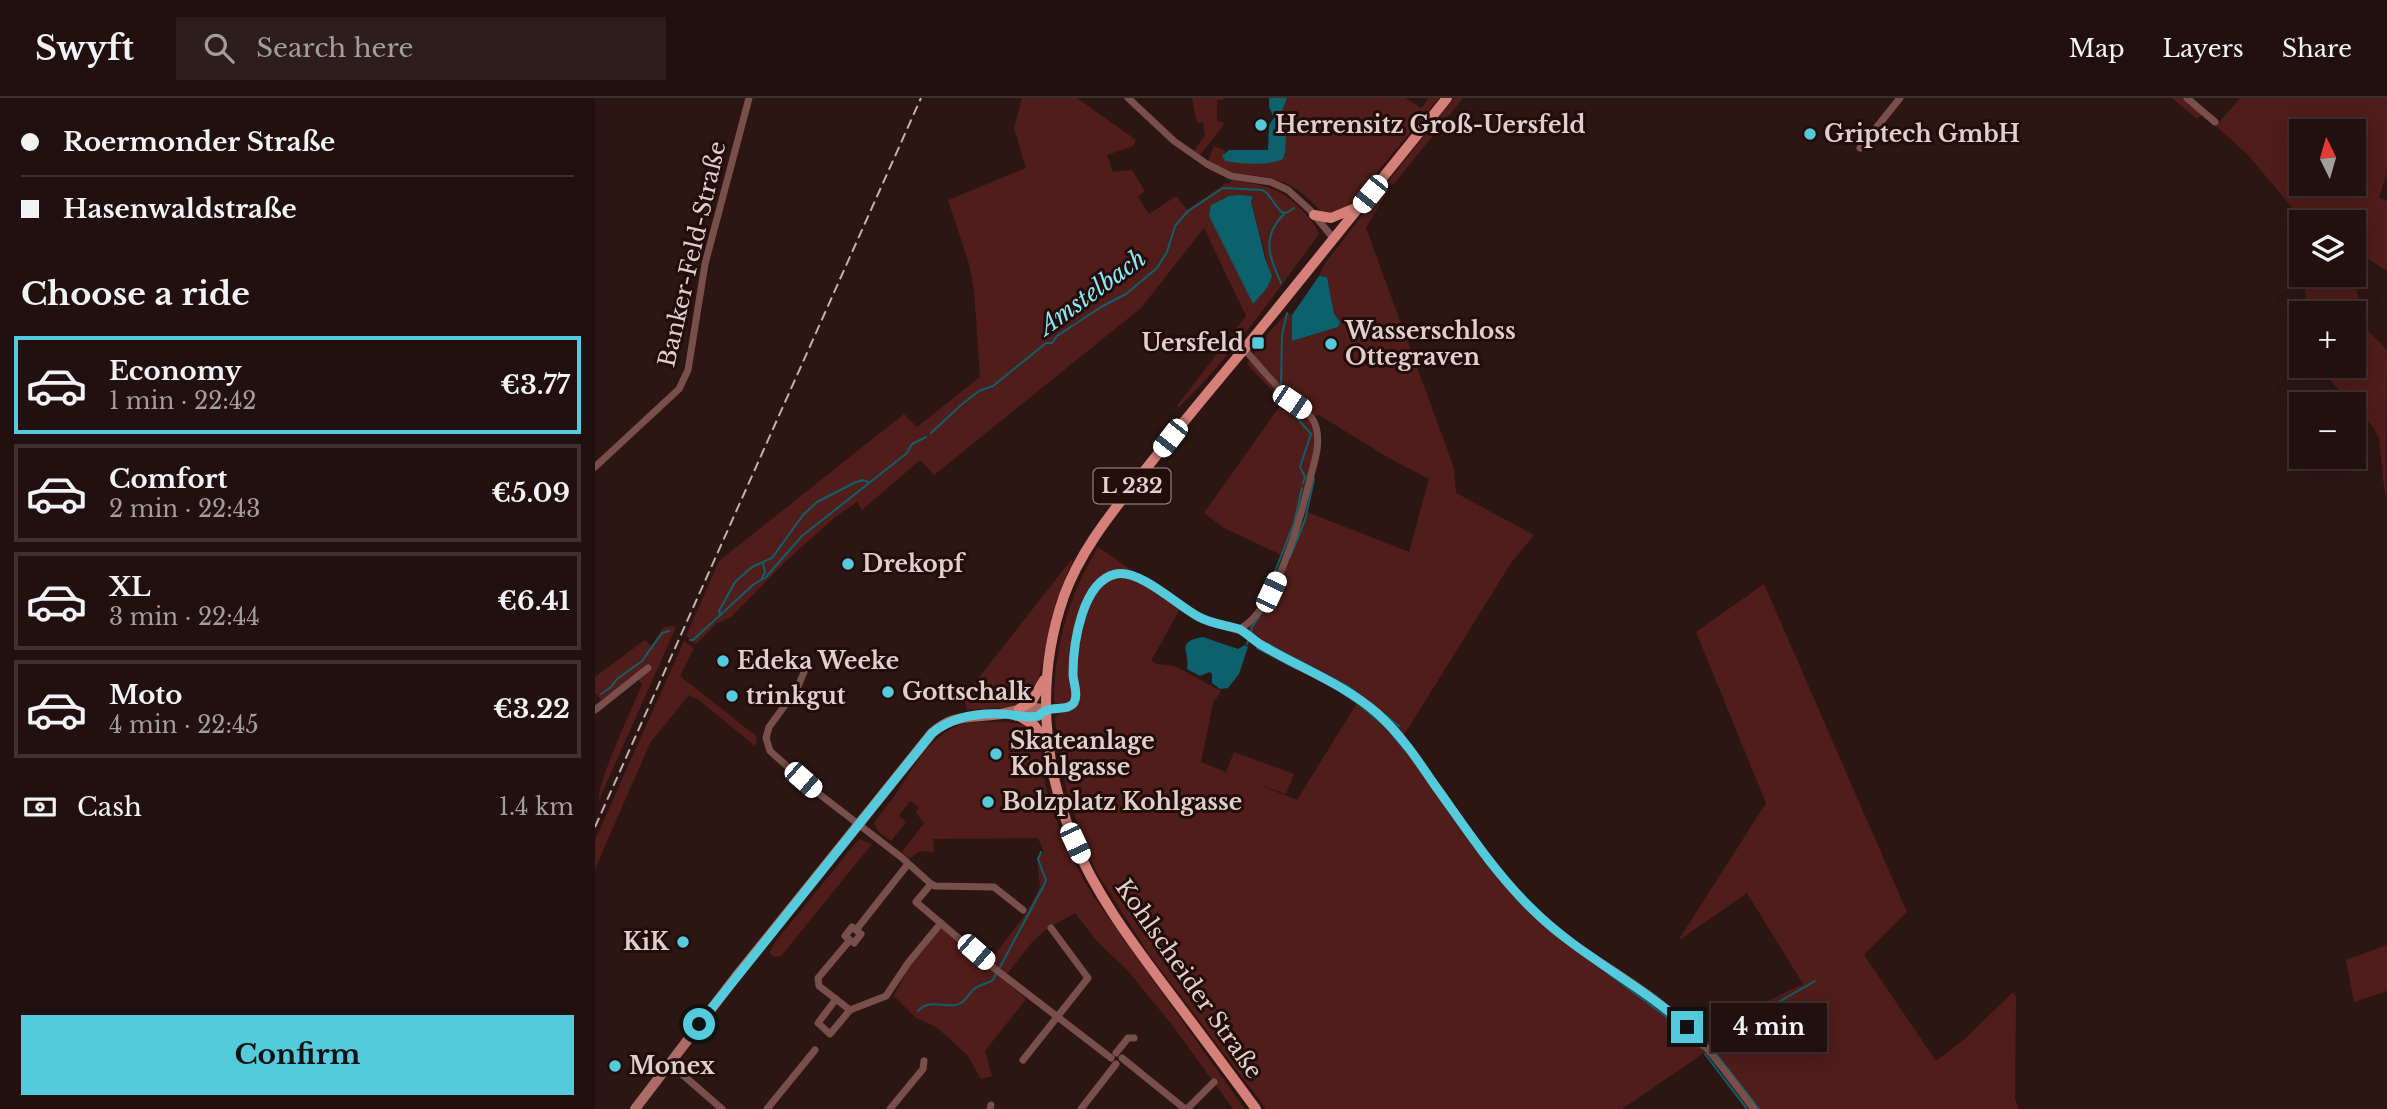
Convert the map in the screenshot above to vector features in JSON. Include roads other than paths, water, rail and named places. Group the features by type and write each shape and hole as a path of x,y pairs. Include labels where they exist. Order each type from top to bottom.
{"main road":[{"name":"L 232","path":"1045,710 1047,675 1064,597 1078,565 1098,532 1170,438 1447,98"},
{"path":"1314,215 1338,217 1360,205"},
{"path":"1019,713 1037,695 1047,675"},
{"path":"635,1109 798,898 925,740 942,725 962,718 1019,713 1037,708 1045,710"},
{"name":"Kohlscheider Straße","path":"1045,710 1056,786 1069,827 1086,866 1135,945 1256,1109"},
{"path":"1019,713 1034,725 1048,743"}],"street":[{"name":"Banker-Feld-Straße","path":"595,467 679,389 688,370 705,264 749,98"},
{"path":"1128,98 1174,141 1200,160 1231,176 1277,184 1298,198 1333,239"},
{"path":"1860,148 1900,98"},
{"path":"2187,98 2215,122"},
{"path":"1240,629 1260,608 1280,572 1298,528 1318,444 1313,418 1280,390 1244,349"},
{"path":"1045,710 1069,706 1075,701 1073,674 1077,641 1088,599 1102,580 1118,573 1132,575 1197,617 1240,629 1262,646 1353,695 1379,715 1406,744 1497,870 1533,910 1574,943 1664,1006 1707,1048 1754,1109"},
{"path":"809,660 797,689 769,727 766,738 773,755 930,884 994,887 1023,911"},
{"path":"595,709 648,668"},
{"path":"850,1010 819,986 818,978 850,940 845,936 852,927 856,930 908,864"},
{"path":"930,884 916,902 1056,1017 1186,1109 1215,1082"},
{"path":"837,999 818,1023 830,1034 850,1010 886,996 908,963 941,923"},
{"path":"1023,1060 1088,978 1051,928"},
{"path":"1081,1109 1128,1038 1134,1038"},
{"path":"767,1109 815,1050"},
{"path":"890,1109 923,1069 924,1061"},
{"path":"669,1063 722,1109"}],"water":[{"path":"1269,98 1287,98 1281,114 1286,134 1283,159 1247,164 1225,161 1222,156 1229,150 1268,150 1269,125 1274,118 1269,107"},
{"path":"1229,196 1253,198 1251,201 1272,276 1267,288 1253,304 1209,216 1211,205"},
{"path":"1319,276 1327,277 1334,314 1340,322 1338,327 1292,341 1292,315"},
{"path":"1203,637 1238,649 1245,645 1248,647 1239,674 1228,688 1220,689 1212,683 1210,672 1200,676 1187,669 1186,645"}],"waterway":[{"name":"Amstelbach","path":"931,433 979,391 993,386 1046,343 1052,343 1057,336 1126,294 1157,268 1167,252 1175,226 1188,211 1223,188 1262,190 1281,212 1286,213 1294,208"},
{"path":"1281,283 1269,247 1272,231 1284,214"},
{"path":"1281,386 1282,335 1287,313"},
{"path":"1280,395 1311,434 1300,467 1305,477 1303,483"},
{"name":"Amstelbach","path":"690,640 754,584 766,577 802,536 907,453 912,444 926,437"},
{"path":"1290,557 1305,520 1314,479"},
{"path":"721,615 719,611 735,582 752,567 772,558 803,515 817,502 854,483 863,480 868,482"},
{"path":"1269,587 1294,523 1302,488"},
{"path":"762,578 765,572 763,564"},
{"path":"1259,606 1268,590"},
{"path":"1251,631 1264,609"},
{"name":"Amstelbach","path":"601,694 642,661 662,633 669,631"},
{"path":"1251,632 1258,639 1349,687 1399,726"},
{"path":"1257,648 1297,669"},
{"path":"1339,691 1387,728 1405,750"},
{"path":"1431,785 1481,856"},
{"path":"1000,967 1046,880 1038,859 1041,852"},
{"path":"1484,860 1523,905"},
{"path":"1547,928 1664,1015 1701,1048"},
{"path":"918,1011 931,1004 959,1004 975,988 993,980 996,974"},
{"path":"1759,1109 1714,1051 1715,1045 1732,1029 1815,981"},
{"path":"1705,1054 1747,1109"}],"railway":[{"path":"595,827 921,98"}],"place":[{"name":"Herrensitz Groß-Uersfeld","path":"1261,125"},
{"name":"Griptech GmbH","path":"1810,134"},
{"name":"Uersfeld","path":"1258,343"},
{"name":"Wasserschloss Ottegraven","path":"1331,344"},
{"name":"Drekopf","path":"848,564"},
{"name":"Edeka Weeke","path":"723,661"},
{"name":"Gottschalk","path":"888,692"},
{"name":"trinkgut","path":"732,696"},
{"name":"Skateanlage Kohlgasse","path":"996,754"},
{"name":"Bolzplatz Kohlgasse","path":"988,802"},
{"name":"KiK","path":"683,942"},
{"name":"Monex","path":"615,1066"}]}
